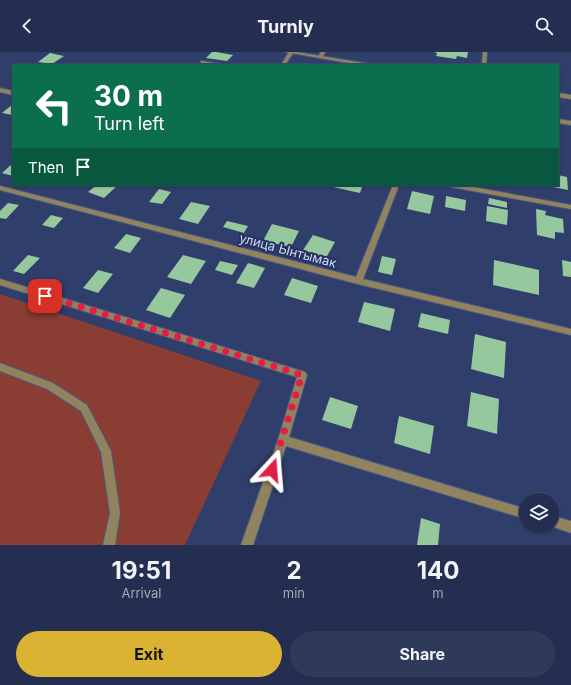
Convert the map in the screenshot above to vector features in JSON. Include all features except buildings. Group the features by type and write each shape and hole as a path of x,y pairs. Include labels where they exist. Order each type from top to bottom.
{"street":[{"path":"283,64 289,52 364,64"},
{"path":"320,57 323,52"},
{"path":"484,64 485,52"},
{"path":"203,62 215,64"},
{"path":"0,90 12,93"},
{"path":"559,95 571,97"},
{"path":"559,121 571,122"},
{"path":"358,281 396,186"},
{"path":"456,186 571,207"},
{"name":"улица Ынтымак","path":"0,188 358,281 571,332"},
{"path":"0,282 302,375 283,440 247,545"},
{"path":"0,367 50,386 84,408 106,451 115,513 109,545"},
{"path":"283,440 519,512"},
{"path":"559,523 571,527"}],"shaded area":[{"path":"0,294 261,381 185,545 0,545"}],"route":[{"path":"45,296 302,375 283,440 272,470"}]}
